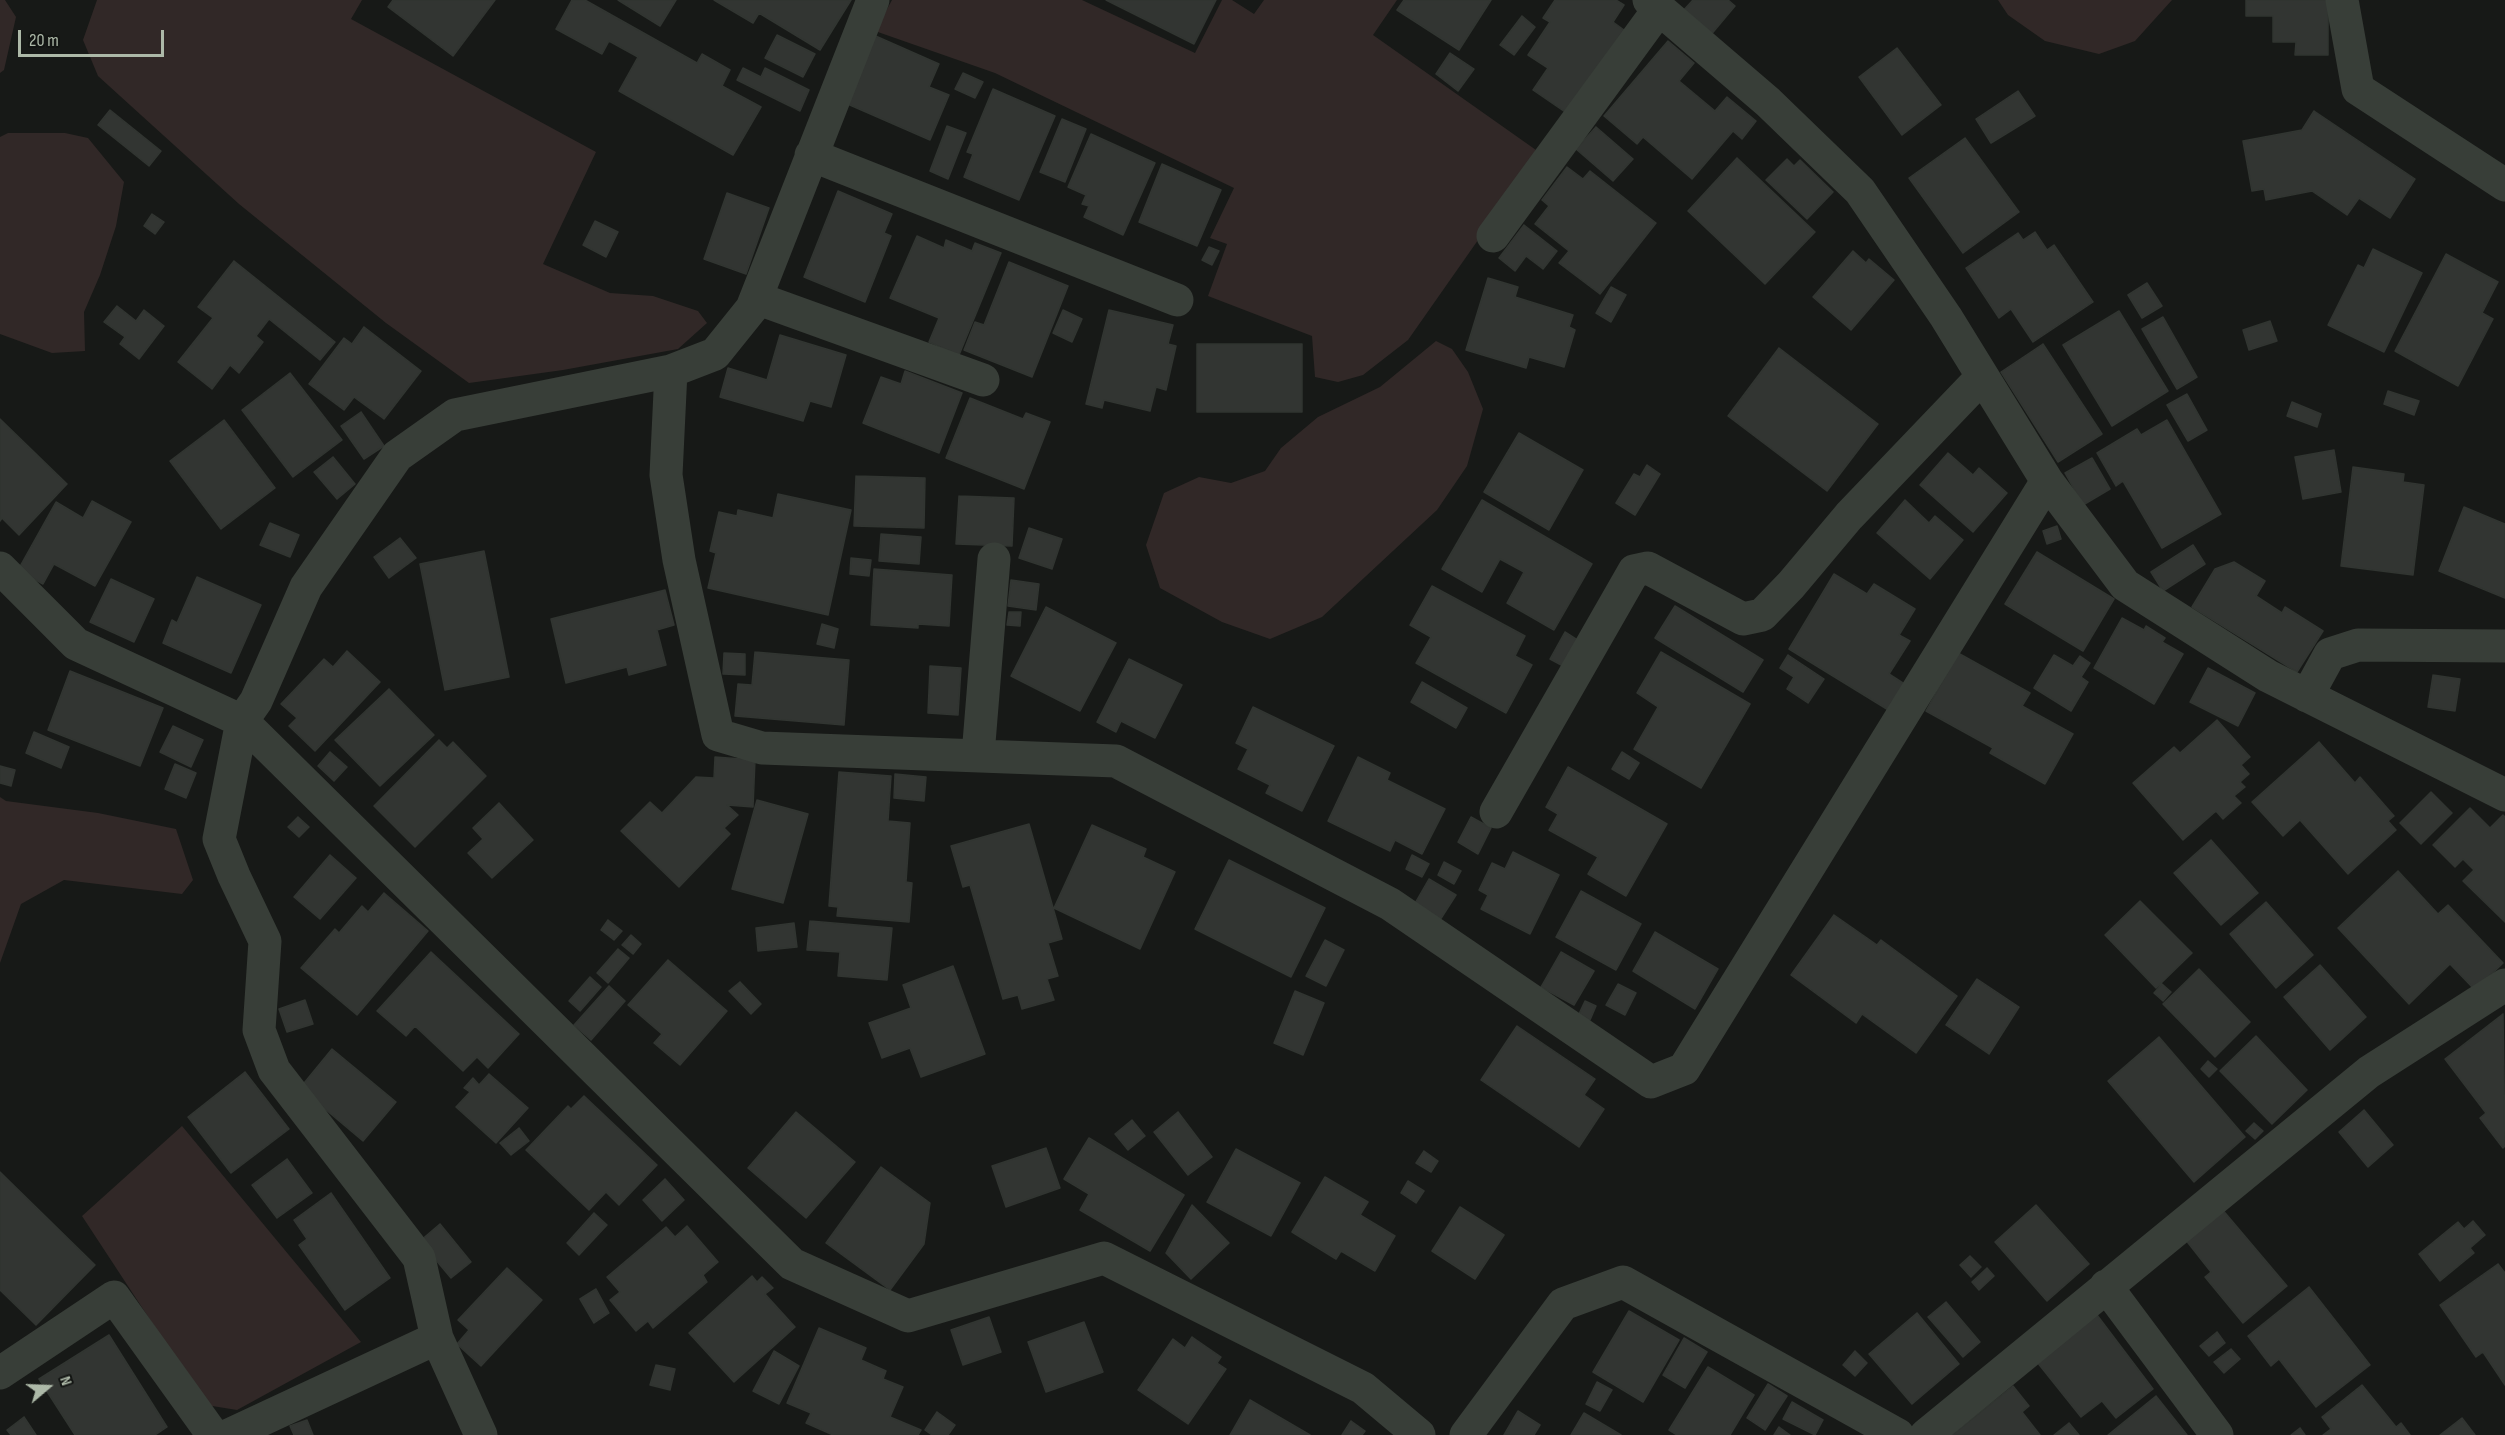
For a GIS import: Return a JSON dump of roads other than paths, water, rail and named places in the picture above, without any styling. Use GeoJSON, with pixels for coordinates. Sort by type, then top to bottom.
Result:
{"type":"FeatureCollection","features":[{"type":"Feature","properties":{"kind":"street"},"geometry":{"type":"LineString","coordinates":[[481,1435],[437,1338],[419,1258],[274,1070],[259,1030],[266,941],[234,876],[219,839],[242,721],[256,701],[306,587],[397,456],[455,415],[671,371],[715,354],[752,308],[873,0]]}},
{"type":"Feature","properties":{"kind":"street"},"geometry":{"type":"LineString","coordinates":[[2342,0],[2358,89],[2505,184]]}},
{"type":"Feature","properties":{"kind":"street"},"geometry":{"type":"LineString","coordinates":[[1493,236],[1654,4],[1768,102],[1860,190],[1946,317],[2047,481],[2125,585],[2268,676],[2505,795]]}},
{"type":"Feature","properties":{"kind":"street"},"geometry":{"type":"LineString","coordinates":[[811,155],[1177,300]]}},
{"type":"Feature","properties":{"kind":"street"},"geometry":{"type":"LineString","coordinates":[[756,298],[983,380]]}},
{"type":"Feature","properties":{"kind":"street"},"geometry":{"type":"LineString","coordinates":[[671,371],[666,475],[679,560],[718,735],[762,748],[1116,761],[1390,904],[1651,1082],[1684,1069],[2047,481]]}},
{"type":"Feature","properties":{"kind":"street"},"geometry":{"type":"LineString","coordinates":[[1496,812],[1634,571],[1648,568],[1743,619],[1762,615],[1791,585],[1848,516],[1982,377]]}},
{"type":"Feature","properties":{"kind":"street"},"geometry":{"type":"LineString","coordinates":[[978,756],[994,559]]}},
{"type":"Feature","properties":{"kind":"street"},"geometry":{"type":"LineString","coordinates":[[0,568],[76,644],[242,721],[792,1264],[908,1316],[1104,1258],[1363,1388],[1419,1435]]}},
{"type":"Feature","properties":{"kind":"street"},"geometry":{"type":"LineString","coordinates":[[2307,696],[2330,654],[2358,645],[2505,646]]}},
{"type":"Feature","properties":{"kind":"street"},"geometry":{"type":"LineString","coordinates":[[1926,1435],[2369,1072],[2505,985]]}},
{"type":"Feature","properties":{"kind":"street"},"geometry":{"type":"LineString","coordinates":[[1466,1435],[1563,1304],[1623,1282],[1898,1435]]}},
{"type":"Feature","properties":{"kind":"street"},"geometry":{"type":"LineString","coordinates":[[2106,1287],[2217,1435]]}},
{"type":"Feature","properties":{"kind":"street"},"geometry":{"type":"LineString","coordinates":[[0,1373],[114,1297],[213,1435]]}},
{"type":"Feature","properties":{"kind":"street"},"geometry":{"type":"LineString","coordinates":[[229,1435],[437,1338]]}}]}
